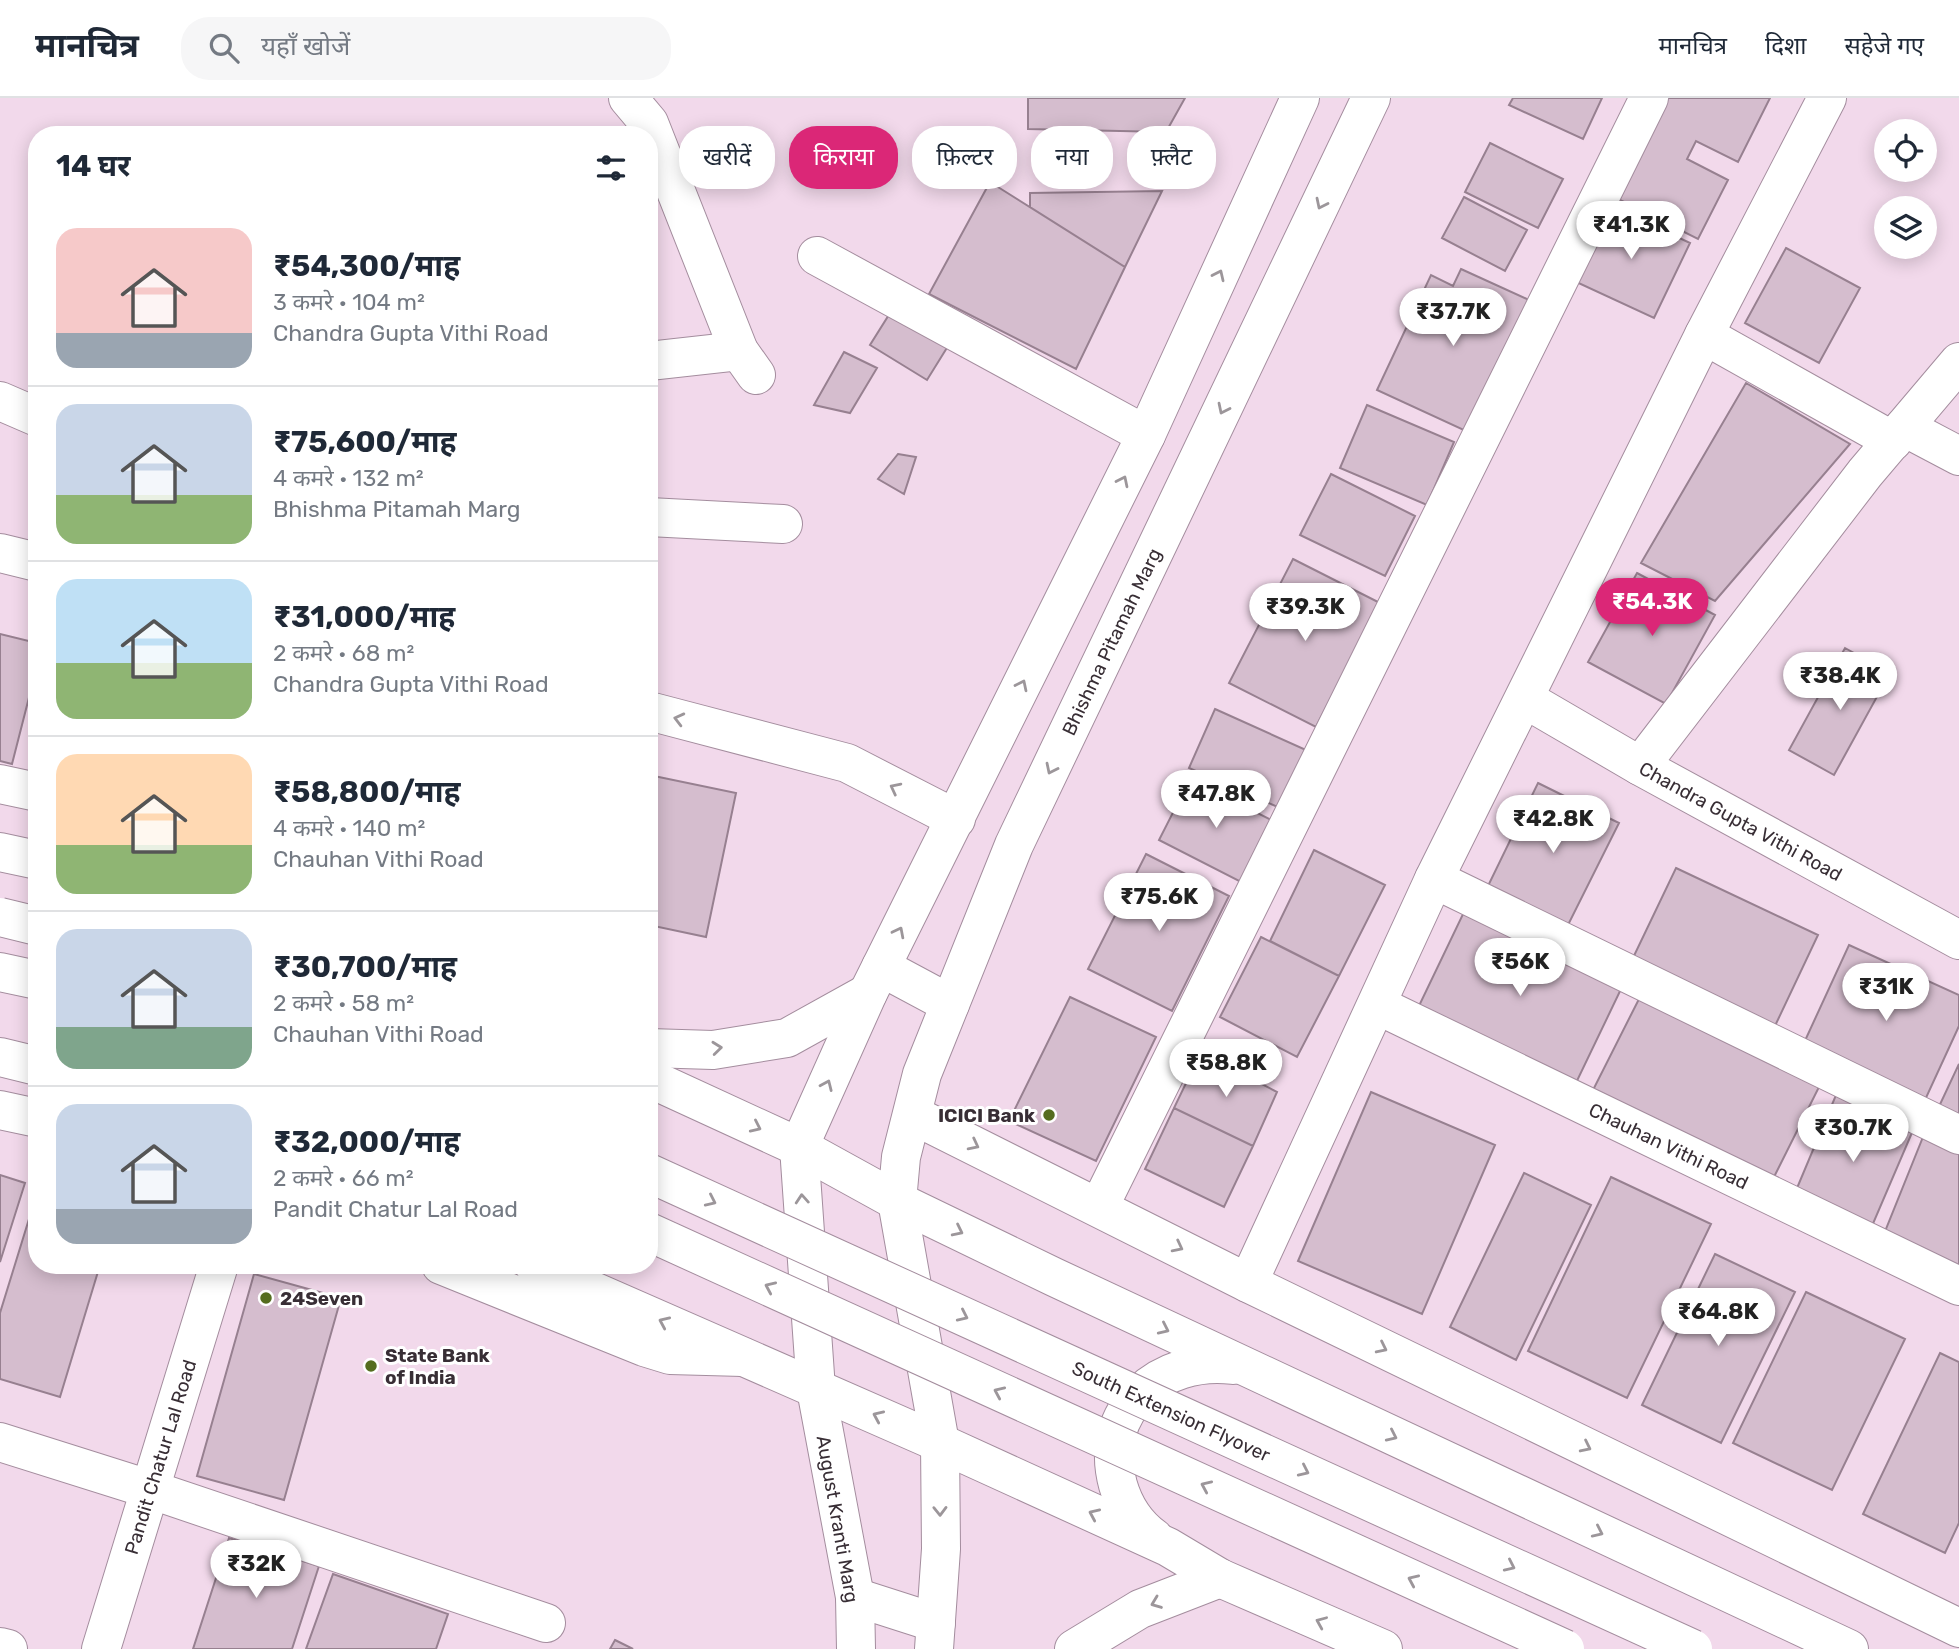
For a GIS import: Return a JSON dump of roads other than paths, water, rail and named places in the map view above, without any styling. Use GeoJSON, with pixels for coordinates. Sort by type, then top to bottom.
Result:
{"type":"FeatureCollection","features":[{"type":"Feature","properties":{"kind":"main road"},"geometry":{"type":"LineString","coordinates":[[799,1147],[875,980],[1146,435],[1300,98]]}},
{"type":"Feature","properties":{"kind":"main road","name":"Bhishma Pitamah Marg"},"geometry":{"type":"LineString","coordinates":[[940,1443],[897,1202],[901,1157],[922,1074],[1014,845],[1371,98]]}},
{"type":"Feature","properties":{"kind":"main road"},"geometry":{"type":"LineString","coordinates":[[1099,1207],[1649,98]]}},
{"type":"Feature","properties":{"kind":"main road"},"geometry":{"type":"LineString","coordinates":[[1248,1283],[1434,879],[1704,335],[1827,98]]}},
{"type":"Feature","properties":{"kind":"main road"},"geometry":{"type":"LineString","coordinates":[[642,106],[650,126]]}},
{"type":"Feature","properties":{"kind":"main road"},"geometry":{"type":"LineString","coordinates":[[658,145],[747,363],[658,360]]}},
{"type":"Feature","properties":{"kind":"main road"},"geometry":{"type":"LineString","coordinates":[[817,256],[1146,435]]}},
{"type":"Feature","properties":{"kind":"main road"},"geometry":{"type":"LineString","coordinates":[[1704,335],[1898,434],[1959,456]]}},
{"type":"Feature","properties":{"kind":"main road"},"geometry":{"type":"LineString","coordinates":[[1640,766],[1898,434],[1959,362]]}},
{"type":"Feature","properties":{"kind":"main road"},"geometry":{"type":"LineString","coordinates":[[0,401],[28,413]]}},
{"type":"Feature","properties":{"kind":"main road"},"geometry":{"type":"LineString","coordinates":[[658,517],[783,524]]}},
{"type":"Feature","properties":{"kind":"main road"},"geometry":{"type":"LineString","coordinates":[[0,553],[28,560]]}},
{"type":"Feature","properties":{"kind":"main road","name":"Chandra Gupta Vithi Road"},"geometry":{"type":"LineString","coordinates":[[1525,699],[1640,766],[1959,940]]}},
{"type":"Feature","properties":{"kind":"main road"},"geometry":{"type":"LineString","coordinates":[[658,713],[847,763],[956,819]]}},
{"type":"Feature","properties":{"kind":"main road"},"geometry":{"type":"LineString","coordinates":[[0,784],[28,790]]}},
{"type":"Feature","properties":{"kind":"main road"},"geometry":{"type":"LineString","coordinates":[[0,852],[28,858]]}},
{"type":"Feature","properties":{"kind":"main road"},"geometry":{"type":"LineString","coordinates":[[1434,879],[1959,1135]]}},
{"type":"Feature","properties":{"kind":"main road"},"geometry":{"type":"LineString","coordinates":[[0,917],[28,924]]}},
{"type":"Feature","properties":{"kind":"main road"},"geometry":{"type":"LineString","coordinates":[[0,972],[28,978]]}},
{"type":"Feature","properties":{"kind":"main road"},"geometry":{"type":"LineString","coordinates":[[875,980],[950,1004]]}},
{"type":"Feature","properties":{"kind":"main road"},"geometry":{"type":"LineString","coordinates":[[658,1048],[713,1050],[787,1038],[875,980]]}},
{"type":"Feature","properties":{"kind":"main road","name":"Chauhan Vithi Road"},"geometry":{"type":"LineString","coordinates":[[1377,1005],[1959,1286]]}},
{"type":"Feature","properties":{"kind":"main road"},"geometry":{"type":"LineString","coordinates":[[0,1057],[28,1064]]}},
{"type":"Feature","properties":{"kind":"main road"},"geometry":{"type":"LineString","coordinates":[[658,1082],[799,1147],[897,1202],[1849,1649]]}},
{"type":"Feature","properties":{"kind":"main road"},"geometry":{"type":"LineString","coordinates":[[0,1110],[28,1116]]}},
{"type":"Feature","properties":{"kind":"main road"},"geometry":{"type":"LineString","coordinates":[[913,1115],[1248,1283],[1959,1628]]}},
{"type":"Feature","properties":{"kind":"main road","name":"August Kranti Marg"},"geometry":{"type":"LineString","coordinates":[[799,1147],[816,1389],[855,1597],[856,1649]]}},
{"type":"Feature","properties":{"kind":"main road","name":"South Extension Flyover"},"geometry":{"type":"LineString","coordinates":[[658,1177],[1693,1649]]}},
{"type":"Feature","properties":{"kind":"main road"},"geometry":{"type":"LineString","coordinates":[[658,1236],[1565,1649]]}},
{"type":"Feature","properties":{"kind":"main road","name":"Pandit Chatur Lal Road"},"geometry":{"type":"LineString","coordinates":[[101,1649],[216,1274]]}},
{"type":"Feature","properties":{"kind":"main road"},"geometry":{"type":"LineString","coordinates":[[464,1274],[643,1348],[670,1355],[743,1357]]}},
{"type":"Feature","properties":{"kind":"main road"},"geometry":{"type":"LineString","coordinates":[[554,1274],[940,1443],[1168,1547]]}},
{"type":"Feature","properties":{"kind":"main road"},"geometry":{"type":"LineString","coordinates":[[1254,1371],[1232,1364],[1208,1362],[1185,1366],[1164,1375],[1129,1406],[1119,1428],[1114,1451],[1115,1474],[1132,1517],[1148,1534],[1220,1578],[1383,1649]]}},
{"type":"Feature","properties":{"kind":"main road"},"geometry":{"type":"LineString","coordinates":[[0,1442],[152,1490],[546,1623]]}},
{"type":"Feature","properties":{"kind":"main road"},"geometry":{"type":"LineString","coordinates":[[855,1597],[935,1636],[941,1549],[940,1443]]}},
{"type":"Feature","properties":{"kind":"main road"},"geometry":{"type":"LineString","coordinates":[[1074,1649],[1140,1609],[1220,1578]]}},
{"type":"Feature","properties":{"kind":"main road"},"geometry":{"type":"LineString","coordinates":[[0,1647],[8,1649]]}},
{"type":"Feature","properties":{"kind":"place","name":"ICICI Bank"},"geometry":{"type":"Point","coordinates":[1049,1115]}},
{"type":"Feature","properties":{"kind":"place","name":"24Seven"},"geometry":{"type":"Point","coordinates":[266,1298]}},
{"type":"Feature","properties":{"kind":"place","name":"State Bank of India"},"geometry":{"type":"Point","coordinates":[371,1366]}}]}
